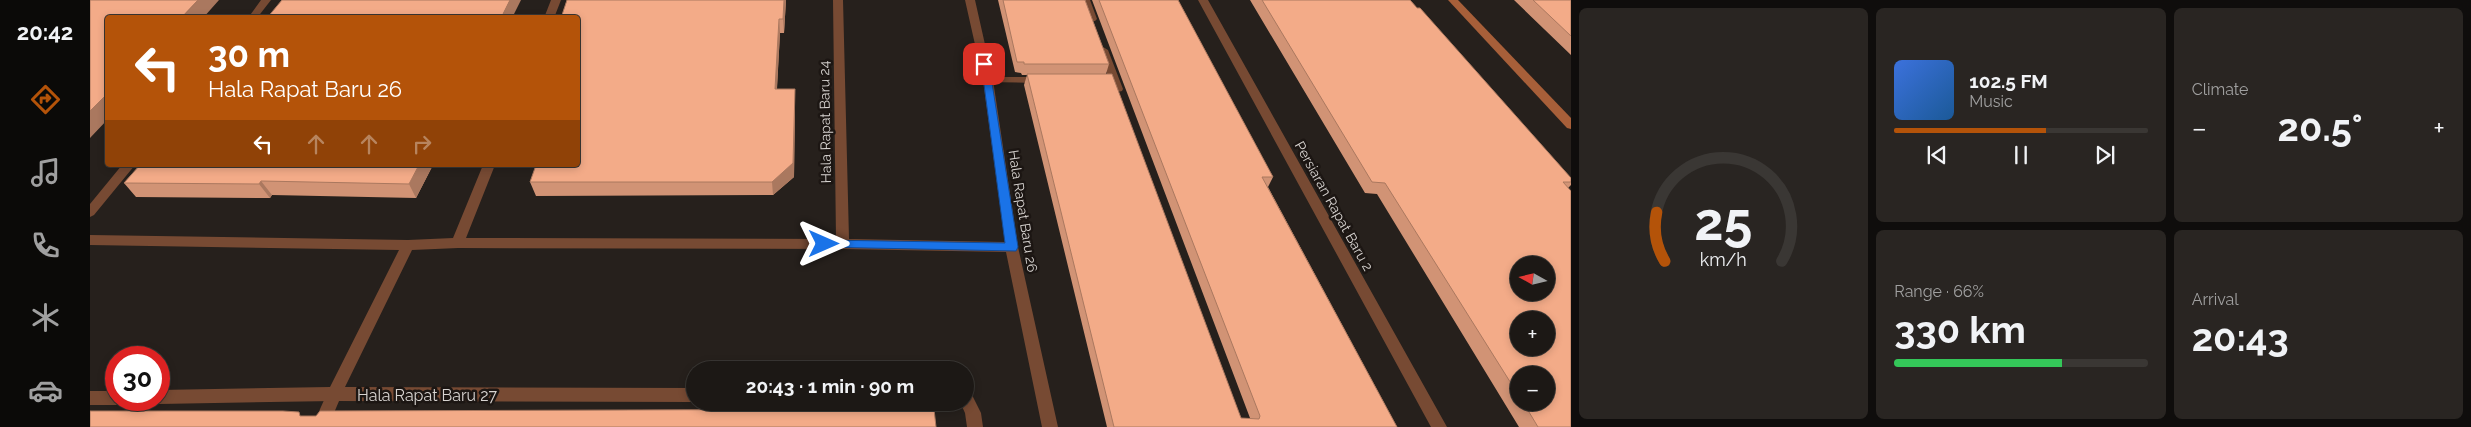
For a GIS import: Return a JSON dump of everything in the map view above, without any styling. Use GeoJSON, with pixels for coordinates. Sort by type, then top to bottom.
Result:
{"type":"FeatureCollection","features":[{"type":"Feature","properties":{"kind":"street"},"geometry":{"type":"LineString","coordinates":[[254,15],[266,0]]}},
{"type":"Feature","properties":{"kind":"street"},"geometry":{"type":"LineString","coordinates":[[550,15],[556,0]]}},
{"type":"Feature","properties":{"kind":"street","name":"Hala Rapat Baru 24"},"geometry":{"type":"LineString","coordinates":[[838,0],[843,244]]}},
{"type":"Feature","properties":{"kind":"street","name":"Hala Rapat Baru 26"},"geometry":{"type":"LineString","coordinates":[[970,0],[988,80],[1012,247],[1050,427]]}},
{"type":"Feature","properties":{"kind":"street"},"geometry":{"type":"LineString","coordinates":[[1085,0],[1110,80],[1121,99]]}},
{"type":"Feature","properties":{"kind":"street","name":"Persiaran Rapat Baru 2"},"geometry":{"type":"LineString","coordinates":[[1203,0],[1439,427]]}},
{"type":"Feature","properties":{"kind":"street"},"geometry":{"type":"LineString","coordinates":[[1453,0],[1571,125]]}},
{"type":"Feature","properties":{"kind":"street"},"geometry":{"type":"LineString","coordinates":[[988,80],[1056,80]]}},
{"type":"Feature","properties":{"kind":"street"},"geometry":{"type":"LineString","coordinates":[[90,212],[127,167]]}},
{"type":"Feature","properties":{"kind":"street"},"geometry":{"type":"LineString","coordinates":[[458,243],[488,167]]}},
{"type":"Feature","properties":{"kind":"street"},"geometry":{"type":"LineString","coordinates":[[90,240],[408,245],[458,243],[843,244],[1012,247]]}},
{"type":"Feature","properties":{"kind":"street"},"geometry":{"type":"LineString","coordinates":[[320,427],[334,394],[408,245]]}},
{"type":"Feature","properties":{"kind":"street","name":"Hala Rapat Baru 27"},"geometry":{"type":"LineString","coordinates":[[170,397],[334,394],[686,395]]}},
{"type":"Feature","properties":{"kind":"street"},"geometry":{"type":"LineString","coordinates":[[90,398],[105,398]]}},
{"type":"Feature","properties":{"kind":"street"},"geometry":{"type":"LineString","coordinates":[[973,411],[975,427]]}},
{"type":"Feature","properties":{"kind":"building"},"geometry":{"type":"Polygon","coordinates":[[[90,0],[198,0],[184,15],[105,15],[105,96],[90,111],[90,0]]]}},
{"type":"Feature","properties":{"kind":"building"},"geometry":{"type":"Polygon","coordinates":[[[282,0],[510,0],[502,15],[270,15],[282,0]]]}},
{"type":"Feature","properties":{"kind":"building"},"geometry":{"type":"Polygon","coordinates":[[[567,0],[784,0],[783,19],[779,19],[775,89],[795,89],[793,163],[772,182],[530,182],[535,167],[580,167],[580,15],[562,15],[567,0]]]}},
{"type":"Feature","properties":{"kind":"building"},"geometry":{"type":"Polygon","coordinates":[[[1003,0],[1085,0],[1109,64],[1024,64],[1024,62],[1017,62],[1003,0]]]}},
{"type":"Feature","properties":{"kind":"building"},"geometry":{"type":"Polygon","coordinates":[[[1099,0],[1178,0],[1273,177],[1262,177],[1397,427],[1114,427],[1027,74],[1112,74],[1241,418],[1259,419],[1260,416],[1099,0]]]}},
{"type":"Feature","properties":{"kind":"building"},"geometry":{"type":"Polygon","coordinates":[[[1262,0],[1410,0],[1417,8],[1420,8],[1571,178],[1571,182],[1563,182],[1571,191],[1571,427],[1538,427],[1528,411],[1555,411],[1555,366],[1510,366],[1510,382],[1385,183],[1372,182],[1262,0]]]}},
{"type":"Feature","properties":{"kind":"building"},"geometry":{"type":"Polygon","coordinates":[[[1533,0],[1571,0],[1571,36],[1533,0]]]}},
{"type":"Feature","properties":{"kind":"building"},"geometry":{"type":"Polygon","coordinates":[[[138,167],[418,167],[409,184],[261,181],[259,184],[124,183],[138,167]]]}},
{"type":"Feature","properties":{"kind":"building"},"geometry":{"type":"Polygon","coordinates":[[[90,411],[283,411],[299,412],[300,416],[316,416],[320,411],[934,411],[936,427],[90,427],[90,411]]]}},
{"type":"Feature","properties":{"kind":"route"},"geometry":{"type":"LineString","coordinates":[[824,244],[1012,247],[988,80],[984,64]]}}]}
